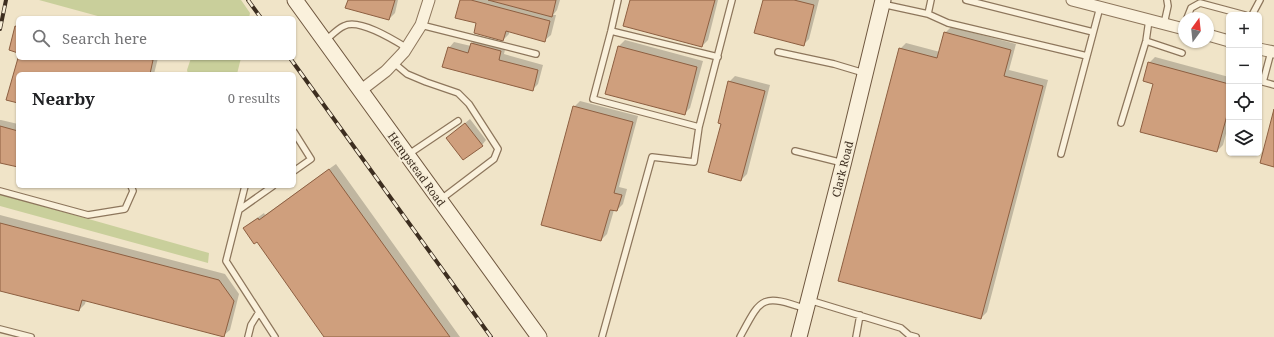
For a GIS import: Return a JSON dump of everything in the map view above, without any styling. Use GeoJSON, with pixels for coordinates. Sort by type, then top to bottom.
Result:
{"type":"FeatureCollection","features":[{"type":"Feature","properties":{"kind":"main road","name":"Hempstead Road"},"geometry":{"type":"LineString","coordinates":[[295,0],[539,337]]}},
{"type":"Feature","properties":{"kind":"main road","name":"Clark Road"},"geometry":{"type":"LineString","coordinates":[[799,337],[844,163],[883,2]]}},
{"type":"Feature","properties":{"kind":"street"},"geometry":{"type":"LineString","coordinates":[[360,90],[376,79],[394,63],[407,48],[421,25],[429,0]]}},
{"type":"Feature","properties":{"kind":"street"},"geometry":{"type":"LineString","coordinates":[[1072,0],[1178,27]]}},
{"type":"Feature","properties":{"kind":"street"},"geometry":{"type":"LineString","coordinates":[[1214,37],[1226,40]]}},
{"type":"Feature","properties":{"kind":"street"},"geometry":{"type":"LineString","coordinates":[[1262,49],[1273,52]]}},
{"type":"Feature","properties":{"kind":"lane"},"geometry":{"type":"LineString","coordinates":[[618,0],[593,99],[699,127]]}},
{"type":"Feature","properties":{"kind":"lane"},"geometry":{"type":"LineString","coordinates":[[602,337],[652,157],[694,162],[699,127],[732,0]]}},
{"type":"Feature","properties":{"kind":"lane"},"geometry":{"type":"LineString","coordinates":[[928,14],[931,0]]}},
{"type":"Feature","properties":{"kind":"lane"},"geometry":{"type":"LineString","coordinates":[[966,0],[1094,32]]}},
{"type":"Feature","properties":{"kind":"lane"},"geometry":{"type":"LineString","coordinates":[[1164,24],[1168,6],[1167,0]]}},
{"type":"Feature","properties":{"kind":"lane"},"geometry":{"type":"LineString","coordinates":[[1254,12],[1260,0]]}},
{"type":"Feature","properties":{"kind":"lane"},"geometry":{"type":"LineString","coordinates":[[883,2],[928,14],[948,23],[1087,56]]}},
{"type":"Feature","properties":{"kind":"lane"},"geometry":{"type":"LineString","coordinates":[[1189,12],[1191,8],[1200,3],[1234,12]]}},
{"type":"Feature","properties":{"kind":"lane"},"geometry":{"type":"LineString","coordinates":[[1061,154],[1100,7]]}},
{"type":"Feature","properties":{"kind":"lane"},"geometry":{"type":"LineString","coordinates":[[1120,123],[1146,41],[1149,20]]}},
{"type":"Feature","properties":{"kind":"lane"},"geometry":{"type":"LineString","coordinates":[[325,42],[344,26],[358,24],[386,35],[407,48]]}},
{"type":"Feature","properties":{"kind":"lane"},"geometry":{"type":"LineString","coordinates":[[421,25],[536,54]]}},
{"type":"Feature","properties":{"kind":"lane"},"geometry":{"type":"LineString","coordinates":[[611,31],[718,57]]}},
{"type":"Feature","properties":{"kind":"lane"},"geometry":{"type":"LineString","coordinates":[[1146,41],[1182,53]]}},
{"type":"Feature","properties":{"kind":"lane"},"geometry":{"type":"LineString","coordinates":[[778,52],[834,64],[865,73]]}},
{"type":"Feature","properties":{"kind":"lane"},"geometry":{"type":"LineString","coordinates":[[1273,52],[1263,82],[1274,85]]}},
{"type":"Feature","properties":{"kind":"lane"},"geometry":{"type":"LineString","coordinates":[[394,63],[407,74],[458,93],[470,104],[498,149],[494,160],[440,201]]}},
{"type":"Feature","properties":{"kind":"lane"},"geometry":{"type":"LineString","coordinates":[[407,156],[458,121]]}},
{"type":"Feature","properties":{"kind":"lane"},"geometry":{"type":"LineString","coordinates":[[296,135],[311,159],[296,170]]}},
{"type":"Feature","properties":{"kind":"lane"},"geometry":{"type":"LineString","coordinates":[[795,151],[844,163]]}},
{"type":"Feature","properties":{"kind":"lane"},"geometry":{"type":"LineString","coordinates":[[0,191],[88,215],[125,209],[133,192],[132,188]]}},
{"type":"Feature","properties":{"kind":"lane"},"geometry":{"type":"LineString","coordinates":[[244,188],[226,261],[275,337]]}},
{"type":"Feature","properties":{"kind":"lane"},"geometry":{"type":"LineString","coordinates":[[239,210],[270,188]]}},
{"type":"Feature","properties":{"kind":"lane"},"geometry":{"type":"LineString","coordinates":[[740,337],[756,309],[760,304],[769,300],[807,305],[860,315],[901,328],[909,336],[916,337]]}},
{"type":"Feature","properties":{"kind":"lane"},"geometry":{"type":"LineString","coordinates":[[248,337],[251,325],[259,312]]}},
{"type":"Feature","properties":{"kind":"lane"},"geometry":{"type":"LineString","coordinates":[[856,337],[860,315]]}},
{"type":"Feature","properties":{"kind":"lane"},"geometry":{"type":"LineString","coordinates":[[0,329],[31,337]]}},
{"type":"Feature","properties":{"kind":"green space"},"geometry":{"type":"Polygon","coordinates":[[[39,0],[241,0],[250,13],[249,16],[98,16],[39,0]]]}},
{"type":"Feature","properties":{"kind":"green space"},"geometry":{"type":"Polygon","coordinates":[[[190,60],[240,60],[238,72],[188,72],[190,60]]]}},
{"type":"Feature","properties":{"kind":"green space"},"geometry":{"type":"Polygon","coordinates":[[[0,194],[209,253],[208,263],[0,206],[0,194]]]}},
{"type":"Feature","properties":{"kind":"building"},"geometry":{"type":"Polygon","coordinates":[[[348,0],[395,0],[389,20],[345,8],[348,0]]]}},
{"type":"Feature","properties":{"kind":"building"},"geometry":{"type":"Polygon","coordinates":[[[460,0],[471,0],[550,21],[545,42],[506,31],[503,41],[474,33],[476,23],[455,18],[460,0]]]}},
{"type":"Feature","properties":{"kind":"building"},"geometry":{"type":"Polygon","coordinates":[[[488,0],[556,0],[552,17],[488,0]]]}},
{"type":"Feature","properties":{"kind":"building"},"geometry":{"type":"Polygon","coordinates":[[[630,0],[715,0],[702,47],[623,26],[630,0]]]}},
{"type":"Feature","properties":{"kind":"building"},"geometry":{"type":"Polygon","coordinates":[[[763,0],[794,0],[814,5],[804,46],[754,33],[763,0]]]}},
{"type":"Feature","properties":{"kind":"building"},"geometry":{"type":"Polygon","coordinates":[[[15,26],[16,52],[9,50],[15,26]]]}},
{"type":"Feature","properties":{"kind":"building"},"geometry":{"type":"Polygon","coordinates":[[[944,32],[1011,50],[1004,76],[1043,86],[981,319],[838,281],[899,48],[937,58],[944,32]]]}},
{"type":"Feature","properties":{"kind":"building"},"geometry":{"type":"Polygon","coordinates":[[[471,43],[501,51],[499,60],[538,70],[533,91],[442,67],[448,47],[468,53],[471,43]]]}},
{"type":"Feature","properties":{"kind":"building"},"geometry":{"type":"Polygon","coordinates":[[[618,46],[697,67],[685,115],[605,94],[618,46]]]}},
{"type":"Feature","properties":{"kind":"building"},"geometry":{"type":"Polygon","coordinates":[[[17,60],[153,60],[150,72],[16,72],[16,102],[6,100],[17,60]]]}},
{"type":"Feature","properties":{"kind":"building"},"geometry":{"type":"Polygon","coordinates":[[[1148,62],[1226,83],[1226,119],[1217,152],[1140,132],[1153,84],[1143,81],[1148,62]]]}},
{"type":"Feature","properties":{"kind":"building"},"geometry":{"type":"Polygon","coordinates":[[[728,81],[765,91],[741,181],[708,172],[721,124],[718,123],[728,81]]]}},
{"type":"Feature","properties":{"kind":"building"},"geometry":{"type":"Polygon","coordinates":[[[573,106],[633,122],[614,193],[622,195],[617,211],[610,210],[601,241],[541,225],[573,106]]]}},
{"type":"Feature","properties":{"kind":"building"},"geometry":{"type":"Polygon","coordinates":[[[1274,109],[1274,167],[1260,163],[1274,109]]]}},
{"type":"Feature","properties":{"kind":"building"},"geometry":{"type":"Polygon","coordinates":[[[465,123],[483,146],[463,160],[446,138],[465,123]]]}},
{"type":"Feature","properties":{"kind":"building"},"geometry":{"type":"Polygon","coordinates":[[[0,126],[16,130],[16,167],[0,163],[0,126]]]}},
{"type":"Feature","properties":{"kind":"building"},"geometry":{"type":"Polygon","coordinates":[[[329,169],[450,337],[324,337],[257,242],[254,244],[243,228],[258,218],[259,220],[329,169]]]}},
{"type":"Feature","properties":{"kind":"building"},"geometry":{"type":"Polygon","coordinates":[[[0,223],[219,280],[234,301],[224,337],[82,300],[79,311],[0,291],[0,223]]]}},
{"type":"Feature","properties":{"kind":"railway"},"geometry":{"type":"LineString","coordinates":[[0,29],[6,0]]}},
{"type":"Feature","properties":{"kind":"railway"},"geometry":{"type":"LineString","coordinates":[[248,0],[260,16]]}},
{"type":"Feature","properties":{"kind":"railway"},"geometry":{"type":"LineString","coordinates":[[291,60],[491,337]]}}]}
